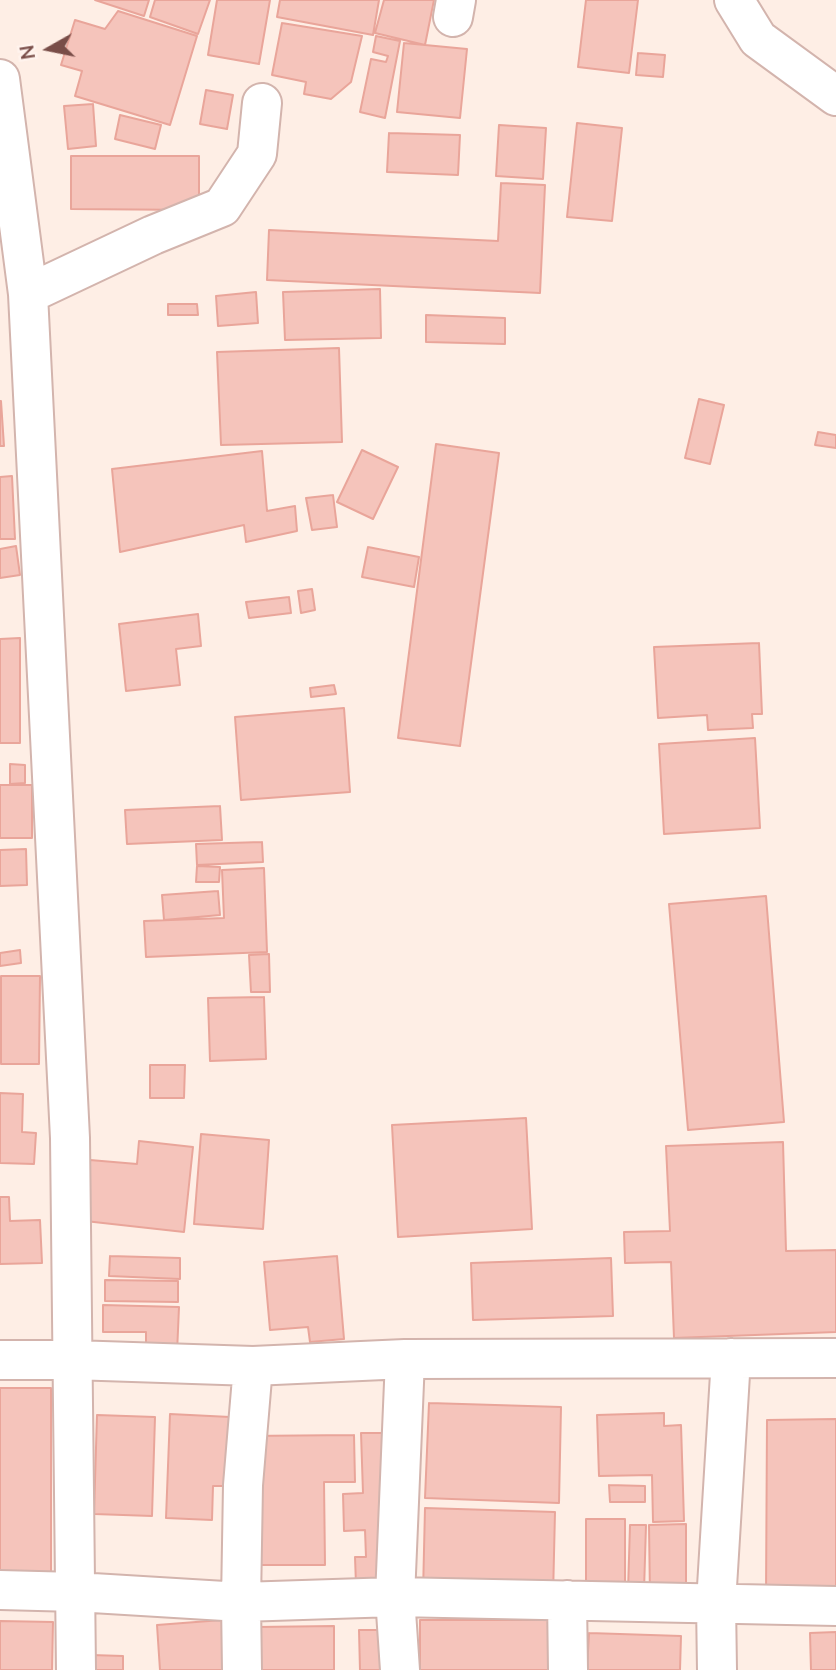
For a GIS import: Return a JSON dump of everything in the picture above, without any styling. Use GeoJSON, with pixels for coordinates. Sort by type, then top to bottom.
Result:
{"type":"FeatureCollection","features":[{"type":"Feature","properties":{"kind":"street"},"geometry":{"type":"LineString","coordinates":[[734,0],[758,39],[836,96]]}},
{"type":"Feature","properties":{"kind":"street"},"geometry":{"type":"LineString","coordinates":[[0,79],[29,294],[70,1138],[76,1670]]}},
{"type":"Feature","properties":{"kind":"street"},"geometry":{"type":"LineString","coordinates":[[29,294],[153,235],[222,207],[257,154],[262,103]]}},
{"type":"Feature","properties":{"kind":"street"},"geometry":{"type":"LineString","coordinates":[[717,1670],[716,1603],[731,1358]]}},
{"type":"Feature","properties":{"kind":"street"},"geometry":{"type":"LineString","coordinates":[[0,1360],[253,1366],[405,1359],[836,1358]]}},
{"type":"Feature","properties":{"kind":"street"},"geometry":{"type":"LineString","coordinates":[[400,1670],[394,1597],[405,1359]]}},
{"type":"Feature","properties":{"kind":"street"},"geometry":{"type":"LineString","coordinates":[[242,1670],[243,1485],[253,1366]]}},
{"type":"Feature","properties":{"kind":"street"},"geometry":{"type":"LineString","coordinates":[[0,1590],[241,1602],[394,1597],[836,1606]]}},
{"type":"Feature","properties":{"kind":"street"},"geometry":{"type":"LineString","coordinates":[[567,1600],[568,1670]]}},
{"type":"Feature","properties":{"kind":"building"},"geometry":{"type":"Polygon","coordinates":[[[95,0],[149,0],[144,16],[95,0]]]}},
{"type":"Feature","properties":{"kind":"building"},"geometry":{"type":"Polygon","coordinates":[[[155,0],[210,0],[198,34],[150,17],[155,0]]]}},
{"type":"Feature","properties":{"kind":"building"},"geometry":{"type":"Polygon","coordinates":[[[217,0],[270,0],[259,64],[208,55],[217,0]]]}},
{"type":"Feature","properties":{"kind":"building"},"geometry":{"type":"Polygon","coordinates":[[[280,0],[379,0],[373,35],[277,17],[280,0]]]}},
{"type":"Feature","properties":{"kind":"building"},"geometry":{"type":"Polygon","coordinates":[[[384,0],[434,0],[425,45],[375,33],[384,0]]]}},
{"type":"Feature","properties":{"kind":"building"},"geometry":{"type":"Polygon","coordinates":[[[586,0],[638,0],[629,73],[578,67],[586,0]]]}},
{"type":"Feature","properties":{"kind":"building"},"geometry":{"type":"Polygon","coordinates":[[[118,11],[197,36],[170,125],[75,96],[82,71],[61,65],[75,20],[105,29],[118,11]]]}},
{"type":"Feature","properties":{"kind":"building"},"geometry":{"type":"Polygon","coordinates":[[[282,23],[362,36],[351,82],[331,99],[304,94],[306,82],[272,75],[282,23]]]}},
{"type":"Feature","properties":{"kind":"building"},"geometry":{"type":"Polygon","coordinates":[[[376,36],[400,41],[385,118],[360,112],[371,59],[386,62],[388,56],[373,52],[376,36]]]}},
{"type":"Feature","properties":{"kind":"building"},"geometry":{"type":"Polygon","coordinates":[[[404,43],[467,49],[460,118],[397,112],[404,43]]]}},
{"type":"Feature","properties":{"kind":"building"},"geometry":{"type":"Polygon","coordinates":[[[638,53],[665,55],[663,77],[636,75],[638,53]]]}},
{"type":"Feature","properties":{"kind":"building"},"geometry":{"type":"Polygon","coordinates":[[[206,90],[233,95],[227,129],[200,124],[206,90]]]}},
{"type":"Feature","properties":{"kind":"building"},"geometry":{"type":"Polygon","coordinates":[[[93,104],[96,146],[68,149],[64,106],[93,104]]]}},
{"type":"Feature","properties":{"kind":"building"},"geometry":{"type":"Polygon","coordinates":[[[120,115],[161,125],[155,149],[115,139],[120,115]]]}},
{"type":"Feature","properties":{"kind":"building"},"geometry":{"type":"Polygon","coordinates":[[[577,123],[622,128],[612,221],[567,217],[577,123]]]}},
{"type":"Feature","properties":{"kind":"building"},"geometry":{"type":"Polygon","coordinates":[[[499,125],[546,128],[543,179],[496,176],[499,125]]]}},
{"type":"Feature","properties":{"kind":"building"},"geometry":{"type":"Polygon","coordinates":[[[389,133],[460,135],[458,175],[387,172],[389,133]]]}},
{"type":"Feature","properties":{"kind":"building"},"geometry":{"type":"Polygon","coordinates":[[[71,156],[199,156],[199,210],[71,209],[71,156]]]}},
{"type":"Feature","properties":{"kind":"building"},"geometry":{"type":"Polygon","coordinates":[[[501,183],[545,185],[540,293],[267,280],[269,230],[498,241],[501,183]]]}},
{"type":"Feature","properties":{"kind":"building"},"geometry":{"type":"Polygon","coordinates":[[[380,289],[381,338],[285,340],[283,292],[380,289]]]}},
{"type":"Feature","properties":{"kind":"building"},"geometry":{"type":"Polygon","coordinates":[[[256,292],[258,323],[218,326],[216,296],[256,292]]]}},
{"type":"Feature","properties":{"kind":"building"},"geometry":{"type":"Polygon","coordinates":[[[168,304],[197,304],[198,315],[168,315],[168,304]]]}},
{"type":"Feature","properties":{"kind":"building"},"geometry":{"type":"Polygon","coordinates":[[[426,315],[505,318],[505,344],[426,342],[426,315]]]}},
{"type":"Feature","properties":{"kind":"building"},"geometry":{"type":"Polygon","coordinates":[[[339,348],[342,442],[221,445],[217,352],[339,348]]]}},
{"type":"Feature","properties":{"kind":"building"},"geometry":{"type":"Polygon","coordinates":[[[699,399],[724,405],[710,464],[685,458],[699,399]]]}},
{"type":"Feature","properties":{"kind":"building"},"geometry":{"type":"Polygon","coordinates":[[[1,401],[4,446],[0,446],[1,401]]]}},
{"type":"Feature","properties":{"kind":"building"},"geometry":{"type":"Polygon","coordinates":[[[818,432],[836,435],[836,448],[815,445],[818,432]]]}},
{"type":"Feature","properties":{"kind":"building"},"geometry":{"type":"Polygon","coordinates":[[[436,444],[499,453],[460,746],[398,738],[436,444]]]}},
{"type":"Feature","properties":{"kind":"building"},"geometry":{"type":"Polygon","coordinates":[[[362,450],[398,467],[373,519],[337,502],[362,450]]]}},
{"type":"Feature","properties":{"kind":"building"},"geometry":{"type":"Polygon","coordinates":[[[262,451],[267,511],[295,506],[297,531],[246,542],[244,525],[120,552],[112,469],[262,451]]]}},
{"type":"Feature","properties":{"kind":"building"},"geometry":{"type":"Polygon","coordinates":[[[12,476],[15,539],[0,539],[0,477],[12,476]]]}},
{"type":"Feature","properties":{"kind":"building"},"geometry":{"type":"Polygon","coordinates":[[[333,495],[337,527],[312,530],[306,498],[333,495]]]}},
{"type":"Feature","properties":{"kind":"building"},"geometry":{"type":"Polygon","coordinates":[[[16,546],[20,575],[0,578],[0,549],[16,546]]]}},
{"type":"Feature","properties":{"kind":"building"},"geometry":{"type":"Polygon","coordinates":[[[368,547],[419,557],[414,587],[362,577],[368,547]]]}},
{"type":"Feature","properties":{"kind":"building"},"geometry":{"type":"Polygon","coordinates":[[[312,589],[315,610],[301,613],[298,591],[312,589]]]}},
{"type":"Feature","properties":{"kind":"building"},"geometry":{"type":"Polygon","coordinates":[[[289,597],[291,613],[249,618],[246,602],[289,597]]]}},
{"type":"Feature","properties":{"kind":"building"},"geometry":{"type":"Polygon","coordinates":[[[198,614],[201,646],[176,649],[180,685],[126,691],[119,624],[198,614]]]}},
{"type":"Feature","properties":{"kind":"building"},"geometry":{"type":"Polygon","coordinates":[[[20,638],[20,743],[0,743],[0,639],[20,638]]]}},
{"type":"Feature","properties":{"kind":"building"},"geometry":{"type":"Polygon","coordinates":[[[759,643],[762,714],[752,714],[753,728],[708,730],[707,715],[658,718],[654,647],[759,643]]]}},
{"type":"Feature","properties":{"kind":"building"},"geometry":{"type":"Polygon","coordinates":[[[334,685],[336,694],[311,697],[310,688],[334,685]]]}},
{"type":"Feature","properties":{"kind":"building"},"geometry":{"type":"Polygon","coordinates":[[[344,708],[350,792],[241,800],[235,717],[344,708]]]}},
{"type":"Feature","properties":{"kind":"building"},"geometry":{"type":"Polygon","coordinates":[[[755,738],[760,828],[664,834],[659,744],[755,738]]]}},
{"type":"Feature","properties":{"kind":"building"},"geometry":{"type":"Polygon","coordinates":[[[10,764],[25,765],[25,783],[10,784],[10,764]]]}},
{"type":"Feature","properties":{"kind":"building"},"geometry":{"type":"Polygon","coordinates":[[[0,785],[32,785],[32,838],[0,838],[0,785]]]}},
{"type":"Feature","properties":{"kind":"building"},"geometry":{"type":"Polygon","coordinates":[[[220,806],[222,840],[127,844],[125,810],[220,806]]]}},
{"type":"Feature","properties":{"kind":"building"},"geometry":{"type":"Polygon","coordinates":[[[262,842],[263,862],[197,865],[196,844],[262,842]]]}},
{"type":"Feature","properties":{"kind":"building"},"geometry":{"type":"Polygon","coordinates":[[[26,849],[27,885],[0,886],[0,850],[26,849]]]}},
{"type":"Feature","properties":{"kind":"building"},"geometry":{"type":"Polygon","coordinates":[[[197,866],[220,867],[219,882],[196,882],[197,866]]]}},
{"type":"Feature","properties":{"kind":"building"},"geometry":{"type":"Polygon","coordinates":[[[264,868],[267,952],[146,957],[144,921],[224,918],[222,870],[264,868]]]}},
{"type":"Feature","properties":{"kind":"building"},"geometry":{"type":"Polygon","coordinates":[[[218,891],[220,915],[164,920],[162,895],[218,891]]]}},
{"type":"Feature","properties":{"kind":"building"},"geometry":{"type":"Polygon","coordinates":[[[766,896],[784,1122],[688,1130],[669,904],[766,896]]]}},
{"type":"Feature","properties":{"kind":"building"},"geometry":{"type":"Polygon","coordinates":[[[20,950],[21,963],[0,966],[0,953],[20,950]]]}},
{"type":"Feature","properties":{"kind":"building"},"geometry":{"type":"Polygon","coordinates":[[[269,954],[270,992],[251,992],[249,955],[269,954]]]}},
{"type":"Feature","properties":{"kind":"building"},"geometry":{"type":"Polygon","coordinates":[[[1,976],[40,976],[39,1064],[1,1064],[1,976]]]}},
{"type":"Feature","properties":{"kind":"building"},"geometry":{"type":"Polygon","coordinates":[[[264,997],[266,1059],[210,1061],[208,998],[264,997]]]}},
{"type":"Feature","properties":{"kind":"building"},"geometry":{"type":"Polygon","coordinates":[[[150,1065],[185,1065],[184,1098],[150,1098],[150,1065]]]}},
{"type":"Feature","properties":{"kind":"building"},"geometry":{"type":"Polygon","coordinates":[[[0,1093],[23,1094],[22,1132],[36,1133],[34,1164],[0,1163],[0,1093]]]}},
{"type":"Feature","properties":{"kind":"building"},"geometry":{"type":"Polygon","coordinates":[[[526,1118],[532,1229],[398,1237],[392,1125],[526,1118]]]}},
{"type":"Feature","properties":{"kind":"building"},"geometry":{"type":"Polygon","coordinates":[[[201,1134],[269,1140],[263,1229],[194,1224],[201,1134]]]}},
{"type":"Feature","properties":{"kind":"building"},"geometry":{"type":"Polygon","coordinates":[[[139,1141],[193,1147],[184,1232],[85,1221],[90,1160],[137,1164],[139,1141]]]}},
{"type":"Feature","properties":{"kind":"building"},"geometry":{"type":"Polygon","coordinates":[[[783,1142],[786,1251],[836,1250],[836,1332],[674,1338],[671,1262],[625,1263],[624,1232],[670,1231],[666,1146],[783,1142]]]}},
{"type":"Feature","properties":{"kind":"building"},"geometry":{"type":"Polygon","coordinates":[[[0,1197],[9,1197],[10,1221],[40,1220],[42,1263],[0,1264],[0,1197]]]}},
{"type":"Feature","properties":{"kind":"building"},"geometry":{"type":"Polygon","coordinates":[[[110,1256],[180,1258],[180,1279],[109,1276],[110,1256]]]}},
{"type":"Feature","properties":{"kind":"building"},"geometry":{"type":"Polygon","coordinates":[[[337,1256],[344,1339],[310,1342],[308,1327],[270,1330],[264,1262],[337,1256]]]}},
{"type":"Feature","properties":{"kind":"building"},"geometry":{"type":"Polygon","coordinates":[[[611,1258],[613,1316],[473,1320],[471,1263],[611,1258]]]}},
{"type":"Feature","properties":{"kind":"building"},"geometry":{"type":"Polygon","coordinates":[[[105,1280],[178,1281],[178,1302],[105,1301],[105,1280]]]}},
{"type":"Feature","properties":{"kind":"building"},"geometry":{"type":"Polygon","coordinates":[[[103,1305],[179,1307],[177,1353],[146,1351],[146,1332],[103,1332],[103,1305]]]}},
{"type":"Feature","properties":{"kind":"building"},"geometry":{"type":"Polygon","coordinates":[[[0,1388],[51,1388],[51,1576],[0,1576],[0,1388]]]}},
{"type":"Feature","properties":{"kind":"building"},"geometry":{"type":"Polygon","coordinates":[[[429,1403],[561,1407],[559,1503],[425,1498],[429,1403]]]}},
{"type":"Feature","properties":{"kind":"building"},"geometry":{"type":"Polygon","coordinates":[[[664,1413],[664,1426],[681,1425],[684,1521],[653,1522],[652,1475],[599,1476],[597,1415],[664,1413]]]}},
{"type":"Feature","properties":{"kind":"building"},"geometry":{"type":"Polygon","coordinates":[[[170,1414],[230,1417],[228,1486],[213,1486],[212,1520],[166,1518],[170,1414]]]}},
{"type":"Feature","properties":{"kind":"building"},"geometry":{"type":"Polygon","coordinates":[[[97,1415],[155,1417],[152,1516],[94,1514],[97,1415]]]}},
{"type":"Feature","properties":{"kind":"building"},"geometry":{"type":"Polygon","coordinates":[[[836,1419],[836,1596],[766,1596],[767,1420],[836,1419]]]}},
{"type":"Feature","properties":{"kind":"building"},"geometry":{"type":"Polygon","coordinates":[[[361,1433],[382,1433],[388,1583],[356,1585],[355,1557],[366,1557],[365,1530],[344,1531],[343,1494],[363,1493],[361,1433]]]}},
{"type":"Feature","properties":{"kind":"building"},"geometry":{"type":"Polygon","coordinates":[[[354,1435],[355,1482],[324,1482],[325,1565],[246,1565],[245,1436],[354,1435]]]}},
{"type":"Feature","properties":{"kind":"building"},"geometry":{"type":"Polygon","coordinates":[[[609,1485],[645,1486],[645,1502],[610,1502],[609,1485]]]}},
{"type":"Feature","properties":{"kind":"building"},"geometry":{"type":"Polygon","coordinates":[[[425,1508],[555,1512],[553,1597],[423,1593],[425,1508]]]}},
{"type":"Feature","properties":{"kind":"building"},"geometry":{"type":"Polygon","coordinates":[[[586,1519],[625,1519],[625,1588],[586,1588],[586,1519]]]}},
{"type":"Feature","properties":{"kind":"building"},"geometry":{"type":"Polygon","coordinates":[[[686,1524],[686,1598],[650,1597],[649,1525],[686,1524]]]}},
{"type":"Feature","properties":{"kind":"building"},"geometry":{"type":"Polygon","coordinates":[[[630,1525],[646,1525],[644,1591],[628,1591],[630,1525]]]}},
{"type":"Feature","properties":{"kind":"building"},"geometry":{"type":"Polygon","coordinates":[[[222,1620],[225,1670],[160,1670],[157,1625],[222,1620]]]}},
{"type":"Feature","properties":{"kind":"building"},"geometry":{"type":"Polygon","coordinates":[[[420,1620],[549,1620],[549,1670],[420,1670],[420,1620]]]}},
{"type":"Feature","properties":{"kind":"building"},"geometry":{"type":"Polygon","coordinates":[[[0,1621],[53,1622],[52,1670],[0,1670],[0,1621]]]}},
{"type":"Feature","properties":{"kind":"building"},"geometry":{"type":"Polygon","coordinates":[[[334,1626],[334,1670],[257,1670],[257,1627],[334,1626]]]}},
{"type":"Feature","properties":{"kind":"building"},"geometry":{"type":"Polygon","coordinates":[[[359,1630],[389,1630],[389,1670],[360,1670],[359,1630]]]}},
{"type":"Feature","properties":{"kind":"building"},"geometry":{"type":"Polygon","coordinates":[[[836,1632],[836,1670],[811,1670],[810,1633],[836,1632]]]}},
{"type":"Feature","properties":{"kind":"building"},"geometry":{"type":"Polygon","coordinates":[[[589,1633],[681,1636],[680,1670],[587,1670],[589,1633]]]}},
{"type":"Feature","properties":{"kind":"building"},"geometry":{"type":"Polygon","coordinates":[[[91,1655],[123,1656],[123,1670],[91,1670],[91,1655]]]}}]}
